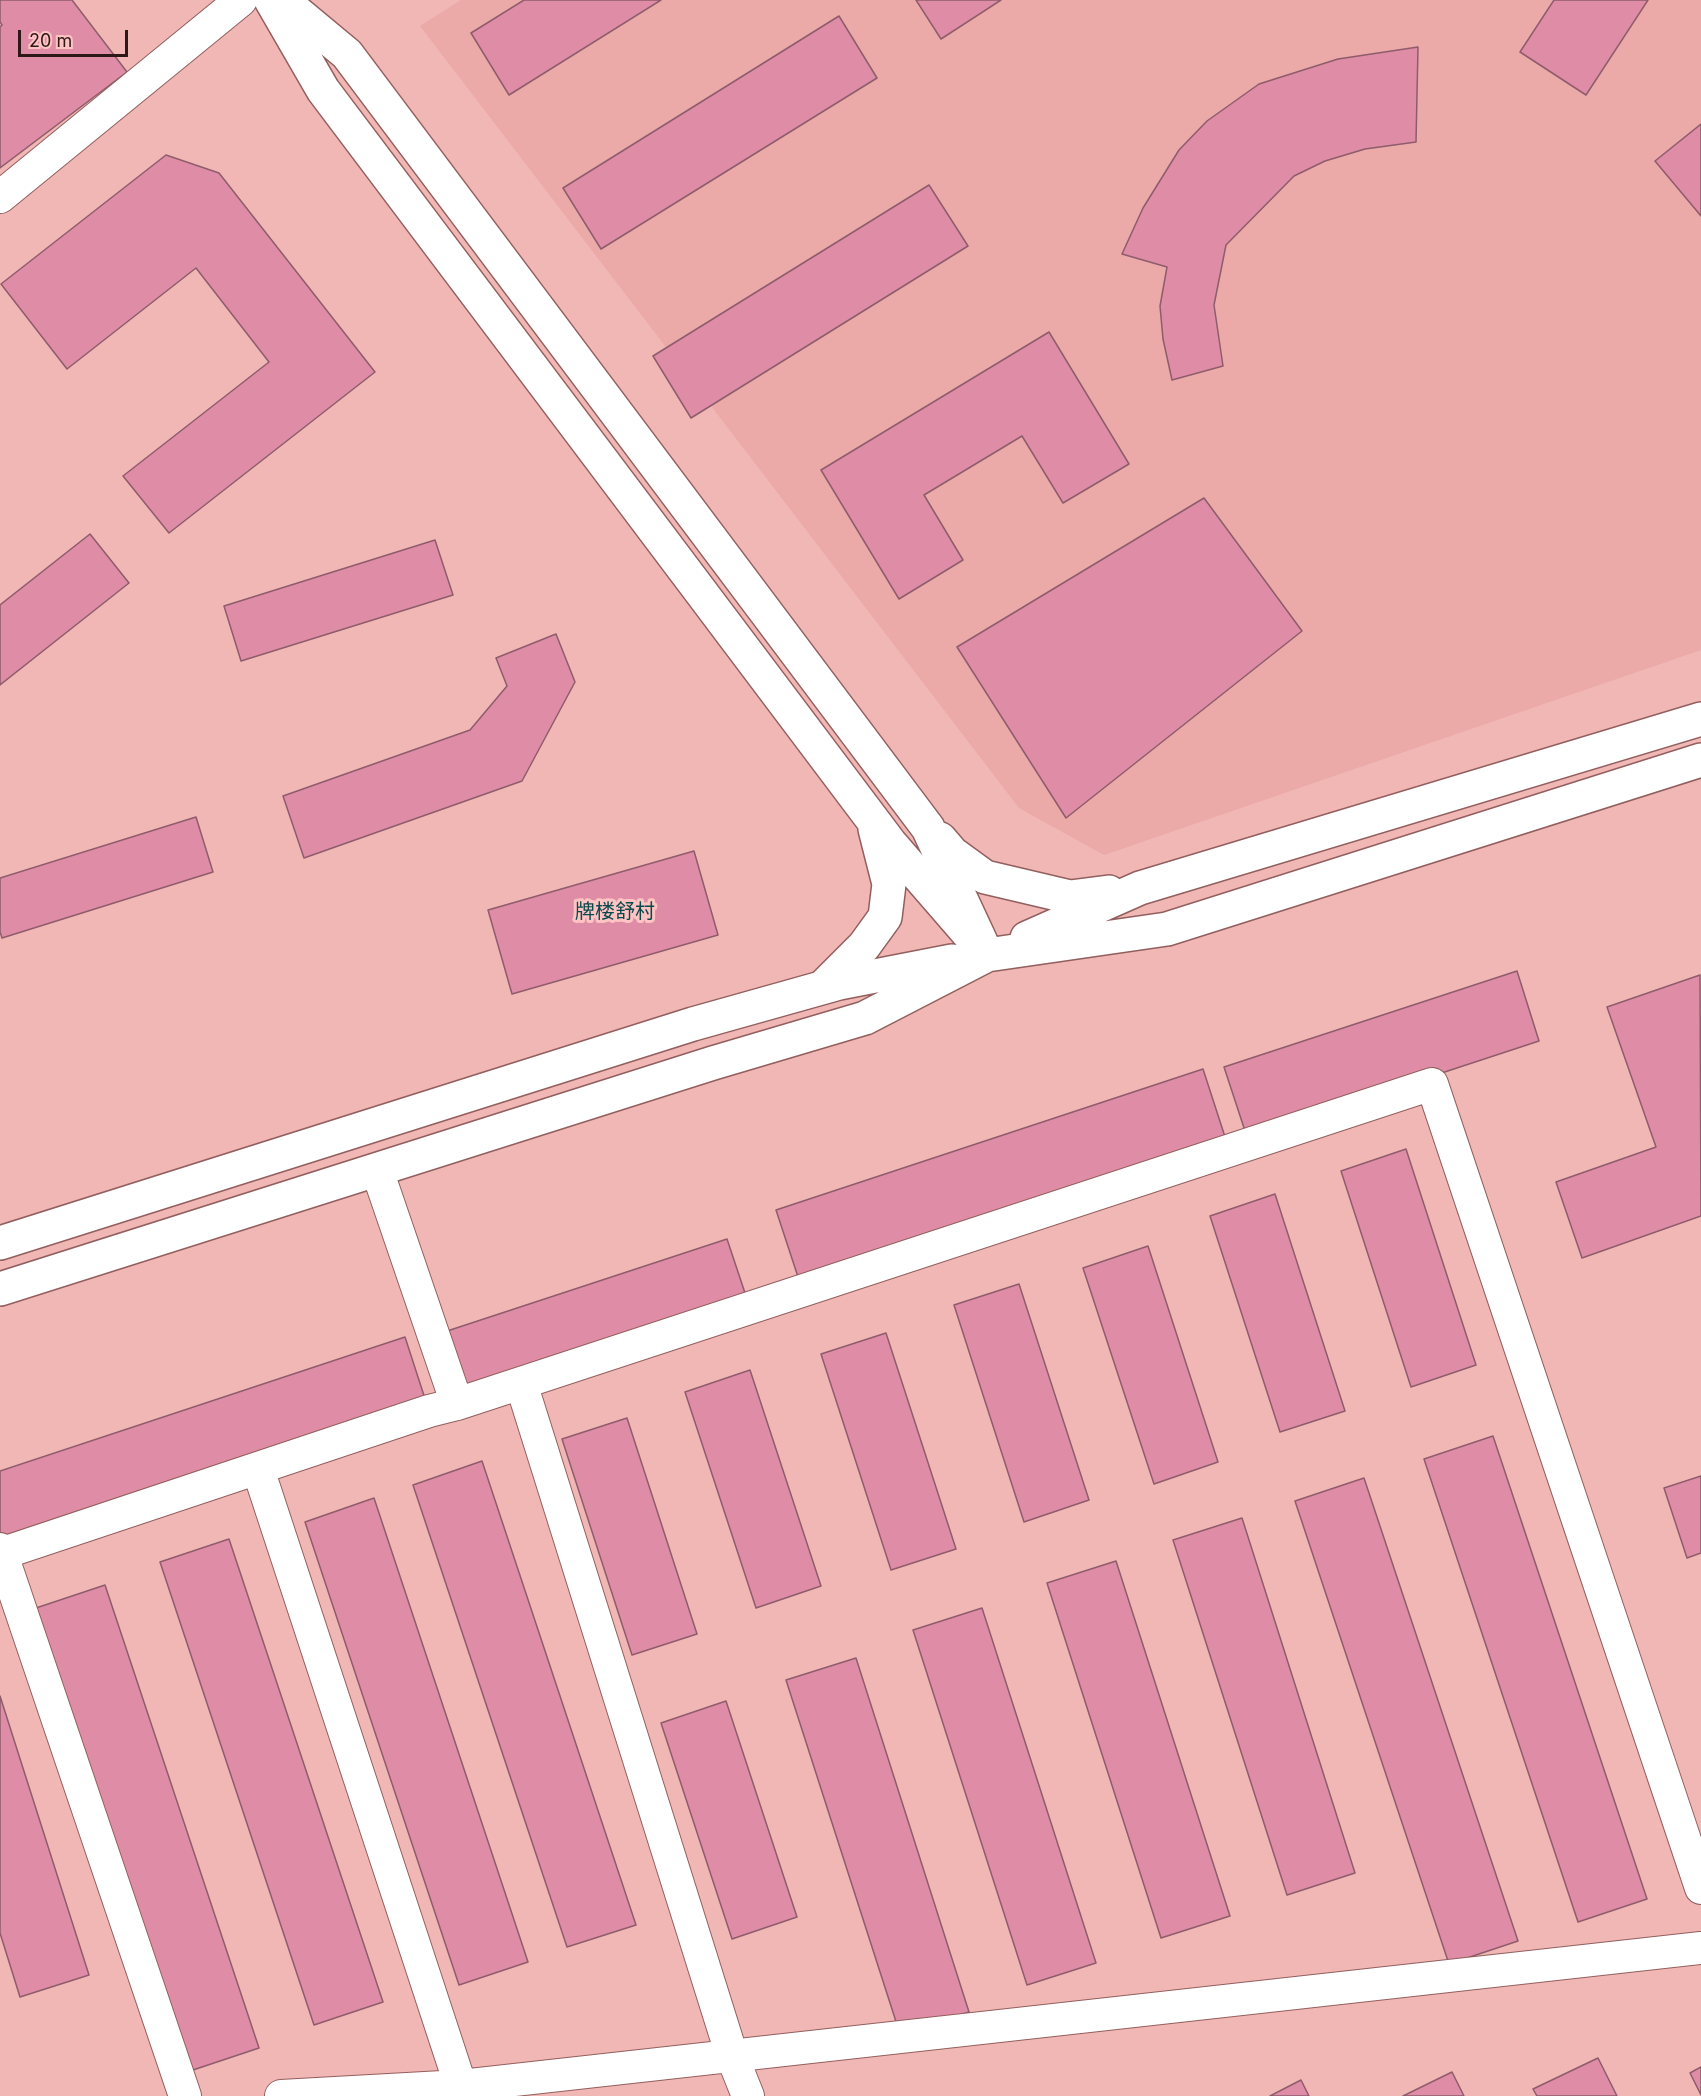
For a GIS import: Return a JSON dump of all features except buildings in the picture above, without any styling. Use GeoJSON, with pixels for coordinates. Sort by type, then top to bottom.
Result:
{"type":"FeatureCollection","features":[{"type":"Feature","properties":{"kind":"main road"},"geometry":{"type":"LineString","coordinates":[[272,0],[323,90],[890,843],[987,955]]}},
{"type":"Feature","properties":{"kind":"main road"},"geometry":{"type":"LineString","coordinates":[[282,0],[347,54],[928,828],[987,955]]}},
{"type":"Feature","properties":{"kind":"main road"},"geometry":{"type":"LineString","coordinates":[[0,1289],[702,1067],[865,1018],[987,955],[1140,888],[1701,719]]}},
{"type":"Feature","properties":{"kind":"main road"},"geometry":{"type":"LineString","coordinates":[[0,1243],[693,1024],[823,987],[987,955],[1167,929],[1701,760]]}},
{"type":"Feature","properties":{"kind":"main road"},"geometry":{"type":"LineString","coordinates":[[915,812],[952,853],[986,877],[1070,897],[1140,888]]}},
{"type":"Feature","properties":{"kind":"main road"},"geometry":{"type":"LineString","coordinates":[[823,987],[864,946],[885,917],[889,884],[872,819]]}},
{"type":"Feature","properties":{"kind":"street"},"geometry":{"type":"LineString","coordinates":[[0,196],[241,0]]}},
{"type":"Feature","properties":{"kind":"street"},"geometry":{"type":"LineString","coordinates":[[185,2096],[0,1552],[1432,1084],[1701,1888]]}},
{"type":"Feature","properties":{"kind":"street"},"geometry":{"type":"LineString","coordinates":[[376,1170],[457,1404]]}},
{"type":"Feature","properties":{"kind":"street"},"geometry":{"type":"LineString","coordinates":[[521,1383],[732,2056],[748,2096]]}},
{"type":"Feature","properties":{"kind":"street"},"geometry":{"type":"LineString","coordinates":[[258,1469],[462,2091]]}},
{"type":"Feature","properties":{"kind":"street"},"geometry":{"type":"LineString","coordinates":[[281,2096],[462,2091],[732,2056],[1701,1948]]}},
{"type":"Feature","properties":{"kind":"shaded area"},"geometry":{"type":"Polygon","coordinates":[[[461,0],[1701,0],[1701,650],[1104,855],[1019,808],[420,26],[461,0]]]}},
{"type":"Feature","properties":{"kind":"district","name":"牌楼舒村"},"geometry":{"type":"Point","coordinates":[615,912]}}]}
